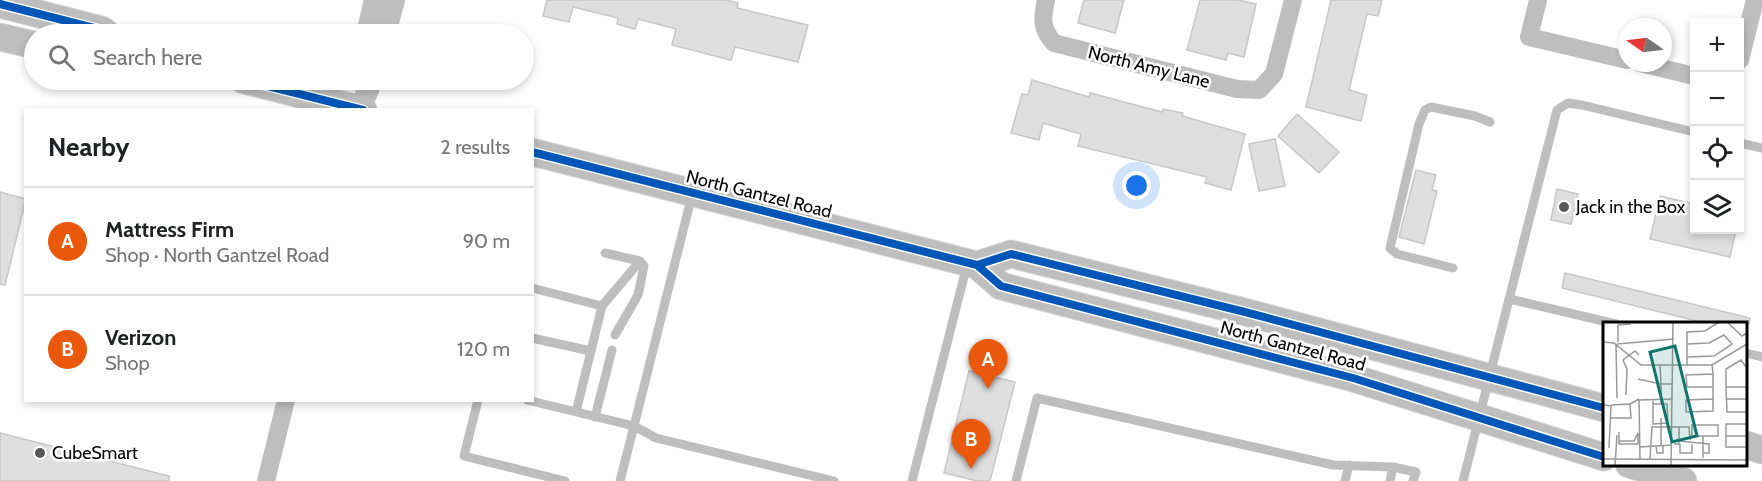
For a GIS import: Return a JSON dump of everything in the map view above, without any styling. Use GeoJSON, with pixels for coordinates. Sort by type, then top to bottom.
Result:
{"type":"FeatureCollection","features":[{"type":"Feature","properties":{"kind":"main road"},"geometry":{"type":"LineString","coordinates":[[0,4],[78,24]]}},
{"type":"Feature","properties":{"kind":"main road"},"geometry":{"type":"LineString","coordinates":[[0,37],[24,43]]}},
{"type":"Feature","properties":{"kind":"main road"},"geometry":{"type":"LineString","coordinates":[[284,90],[357,108]]}},
{"type":"Feature","properties":{"kind":"main road","name":"North Gantzel Road"},"geometry":{"type":"LineString","coordinates":[[534,153],[973,264],[1001,286],[1353,378],[1603,456]]}},
{"type":"Feature","properties":{"kind":"main road","name":"North Gantzel Road"},"geometry":{"type":"LineString","coordinates":[[973,264],[1011,254],[1603,407]]}},
{"type":"Feature","properties":{"kind":"main road"},"geometry":{"type":"LineString","coordinates":[[1747,445],[1762,450]]}},
{"type":"Feature","properties":{"kind":"main road"},"geometry":{"type":"LineString","coordinates":[[1632,466],[1683,481]]}},
{"type":"Feature","properties":{"kind":"street"},"geometry":{"type":"LineString","coordinates":[[369,24],[375,0]]}},
{"type":"Feature","properties":{"kind":"street"},"geometry":{"type":"LineString","coordinates":[[388,24],[394,0]]}},
{"type":"Feature","properties":{"kind":"street","name":"North Amy Lane"},"geometry":{"type":"LineString","coordinates":[[1046,0],[1043,13],[1044,32],[1054,43],[1237,89],[1259,90],[1274,74],[1293,0]]}},
{"type":"Feature","properties":{"kind":"street"},"geometry":{"type":"LineString","coordinates":[[1538,0],[1529,37],[1618,58]]}},
{"type":"Feature","properties":{"kind":"street"},"geometry":{"type":"LineString","coordinates":[[1744,44],[1755,0]]}},
{"type":"Feature","properties":{"kind":"street"},"geometry":{"type":"LineString","coordinates":[[1672,71],[1690,75]]}},
{"type":"Feature","properties":{"kind":"street"},"geometry":{"type":"LineString","coordinates":[[360,90],[361,108]]}},
{"type":"Feature","properties":{"kind":"street"},"geometry":{"type":"LineString","coordinates":[[361,108],[368,90]]}},
{"type":"Feature","properties":{"kind":"street"},"geometry":{"type":"LineString","coordinates":[[266,481],[286,402]]}},
{"type":"Feature","properties":{"kind":"lane"},"geometry":{"type":"LineString","coordinates":[[1463,481],[1557,110],[1568,103],[1582,105],[1690,131]]}},
{"type":"Feature","properties":{"kind":"lane"},"geometry":{"type":"LineString","coordinates":[[1453,267],[1397,254],[1389,248],[1419,124],[1425,110],[1431,107],[1475,116],[1490,122]]}},
{"type":"Feature","properties":{"kind":"lane"},"geometry":{"type":"LineString","coordinates":[[1744,144],[1762,148]]}},
{"type":"Feature","properties":{"kind":"lane"},"geometry":{"type":"LineString","coordinates":[[620,481],[693,193]]}},
{"type":"Feature","properties":{"kind":"lane"},"geometry":{"type":"LineString","coordinates":[[605,253],[640,261],[644,266],[638,295],[615,335]]}},
{"type":"Feature","properties":{"kind":"lane"},"geometry":{"type":"LineString","coordinates":[[576,412],[602,306],[640,261]]}},
{"type":"Feature","properties":{"kind":"lane"},"geometry":{"type":"LineString","coordinates":[[912,481],[973,264]]}},
{"type":"Feature","properties":{"kind":"lane"},"geometry":{"type":"LineString","coordinates":[[534,289],[602,306]]}},
{"type":"Feature","properties":{"kind":"lane"},"geometry":{"type":"LineString","coordinates":[[1510,299],[1608,322]]}},
{"type":"Feature","properties":{"kind":"lane"},"geometry":{"type":"LineString","coordinates":[[534,338],[591,351]]}},
{"type":"Feature","properties":{"kind":"lane"},"geometry":{"type":"LineString","coordinates":[[595,417],[612,350]]}},
{"type":"Feature","properties":{"kind":"lane"},"geometry":{"type":"LineString","coordinates":[[1747,353],[1762,357]]}},
{"type":"Feature","properties":{"kind":"lane"},"geometry":{"type":"LineString","coordinates":[[1016,481],[1037,398],[1333,465],[1394,467],[1416,472],[1413,481]]}},
{"type":"Feature","properties":{"kind":"lane"},"geometry":{"type":"LineString","coordinates":[[478,402],[464,456],[565,481]]}},
{"type":"Feature","properties":{"kind":"lane"},"geometry":{"type":"LineString","coordinates":[[534,402],[634,426],[656,438],[834,481]]}},
{"type":"Feature","properties":{"kind":"lane"},"geometry":{"type":"LineString","coordinates":[[1345,481],[1349,465]]}},
{"type":"Feature","properties":{"kind":"lane"},"geometry":{"type":"LineString","coordinates":[[1390,481],[1394,467]]}},
{"type":"Feature","properties":{"kind":"building"},"geometry":{"type":"Polygon","coordinates":[[[547,0],[726,0],[738,3],[737,8],[808,25],[798,62],[735,47],[731,60],[672,45],[676,29],[638,19],[635,29],[617,24],[618,18],[573,7],[569,22],[543,16],[547,0]]]}},
{"type":"Feature","properties":{"kind":"building"},"geometry":{"type":"Polygon","coordinates":[[[1084,0],[1124,0],[1115,33],[1078,23],[1084,0]]]}},
{"type":"Feature","properties":{"kind":"building"},"geometry":{"type":"Polygon","coordinates":[[[1200,0],[1238,0],[1256,4],[1244,57],[1228,53],[1226,60],[1187,50],[1200,0]]]}},
{"type":"Feature","properties":{"kind":"building"},"geometry":{"type":"Polygon","coordinates":[[[1331,0],[1382,0],[1378,16],[1367,14],[1349,90],[1367,95],[1361,121],[1306,107],[1331,0]]]}},
{"type":"Feature","properties":{"kind":"building"},"geometry":{"type":"Polygon","coordinates":[[[1032,80],[1089,97],[1090,93],[1162,112],[1163,109],[1183,113],[1182,116],[1245,134],[1231,190],[1205,183],[1207,177],[1078,146],[1081,134],[1043,123],[1039,140],[1011,133],[1022,94],[1028,95],[1032,80]]]}},
{"type":"Feature","properties":{"kind":"building"},"geometry":{"type":"Polygon","coordinates":[[[1297,114],[1339,152],[1319,173],[1278,136],[1297,114]]]}},
{"type":"Feature","properties":{"kind":"building"},"geometry":{"type":"Polygon","coordinates":[[[1275,139],[1285,186],[1259,191],[1249,144],[1275,139]]]}},
{"type":"Feature","properties":{"kind":"building"},"geometry":{"type":"Polygon","coordinates":[[[1416,170],[1436,175],[1432,190],[1437,191],[1424,244],[1399,237],[1416,170]]]}},
{"type":"Feature","properties":{"kind":"building","name":"Jack in the Box"},"geometry":{"type":"Polygon","coordinates":[[[1557,189],[1578,194],[1571,224],[1551,220],[1557,189]]]}},
{"type":"Feature","properties":{"kind":"building"},"geometry":{"type":"Polygon","coordinates":[[[0,192],[24,198],[24,207],[5,285],[0,284],[0,192]]]}},
{"type":"Feature","properties":{"kind":"building"},"geometry":{"type":"Polygon","coordinates":[[[1660,196],[1690,203],[1690,234],[1735,234],[1730,257],[1650,239],[1660,196]]]}},
{"type":"Feature","properties":{"kind":"building"},"geometry":{"type":"Polygon","coordinates":[[[1565,273],[1750,318],[1749,324],[1747,322],[1701,322],[1562,288],[1565,273]]]}},
{"type":"Feature","properties":{"kind":"building"},"geometry":{"type":"Polygon","coordinates":[[[969,371],[1015,382],[990,481],[977,481],[944,473],[969,371]]]}},
{"type":"Feature","properties":{"kind":"building","name":"CubeSmart"},"geometry":{"type":"Polygon","coordinates":[[[0,433],[169,476],[169,481],[0,481],[0,433]]]}},
{"type":"Feature","properties":{"kind":"cycle path"},"geometry":{"type":"LineString","coordinates":[[0,4],[78,24]]}},
{"type":"Feature","properties":{"kind":"cycle path"},"geometry":{"type":"LineString","coordinates":[[284,90],[355,108]]}},
{"type":"Feature","properties":{"kind":"cycle path"},"geometry":{"type":"LineString","coordinates":[[534,153],[977,265],[1001,286],[1353,378],[1603,457]]}},
{"type":"Feature","properties":{"kind":"cycle path"},"geometry":{"type":"LineString","coordinates":[[977,265],[1011,254],[1245,312],[1603,408]]}},
{"type":"Feature","properties":{"kind":"place","name":"Jack in the Box"},"geometry":{"type":"Point","coordinates":[1564,207]}},
{"type":"Feature","properties":{"kind":"place","name":"Mattress Firm"},"geometry":{"type":"Point","coordinates":[988,389]}},
{"type":"Feature","properties":{"kind":"place","name":"CubeSmart"},"geometry":{"type":"Point","coordinates":[40,453]}},
{"type":"Feature","properties":{"kind":"place","name":"Verizon"},"geometry":{"type":"Point","coordinates":[971,469]}}]}
